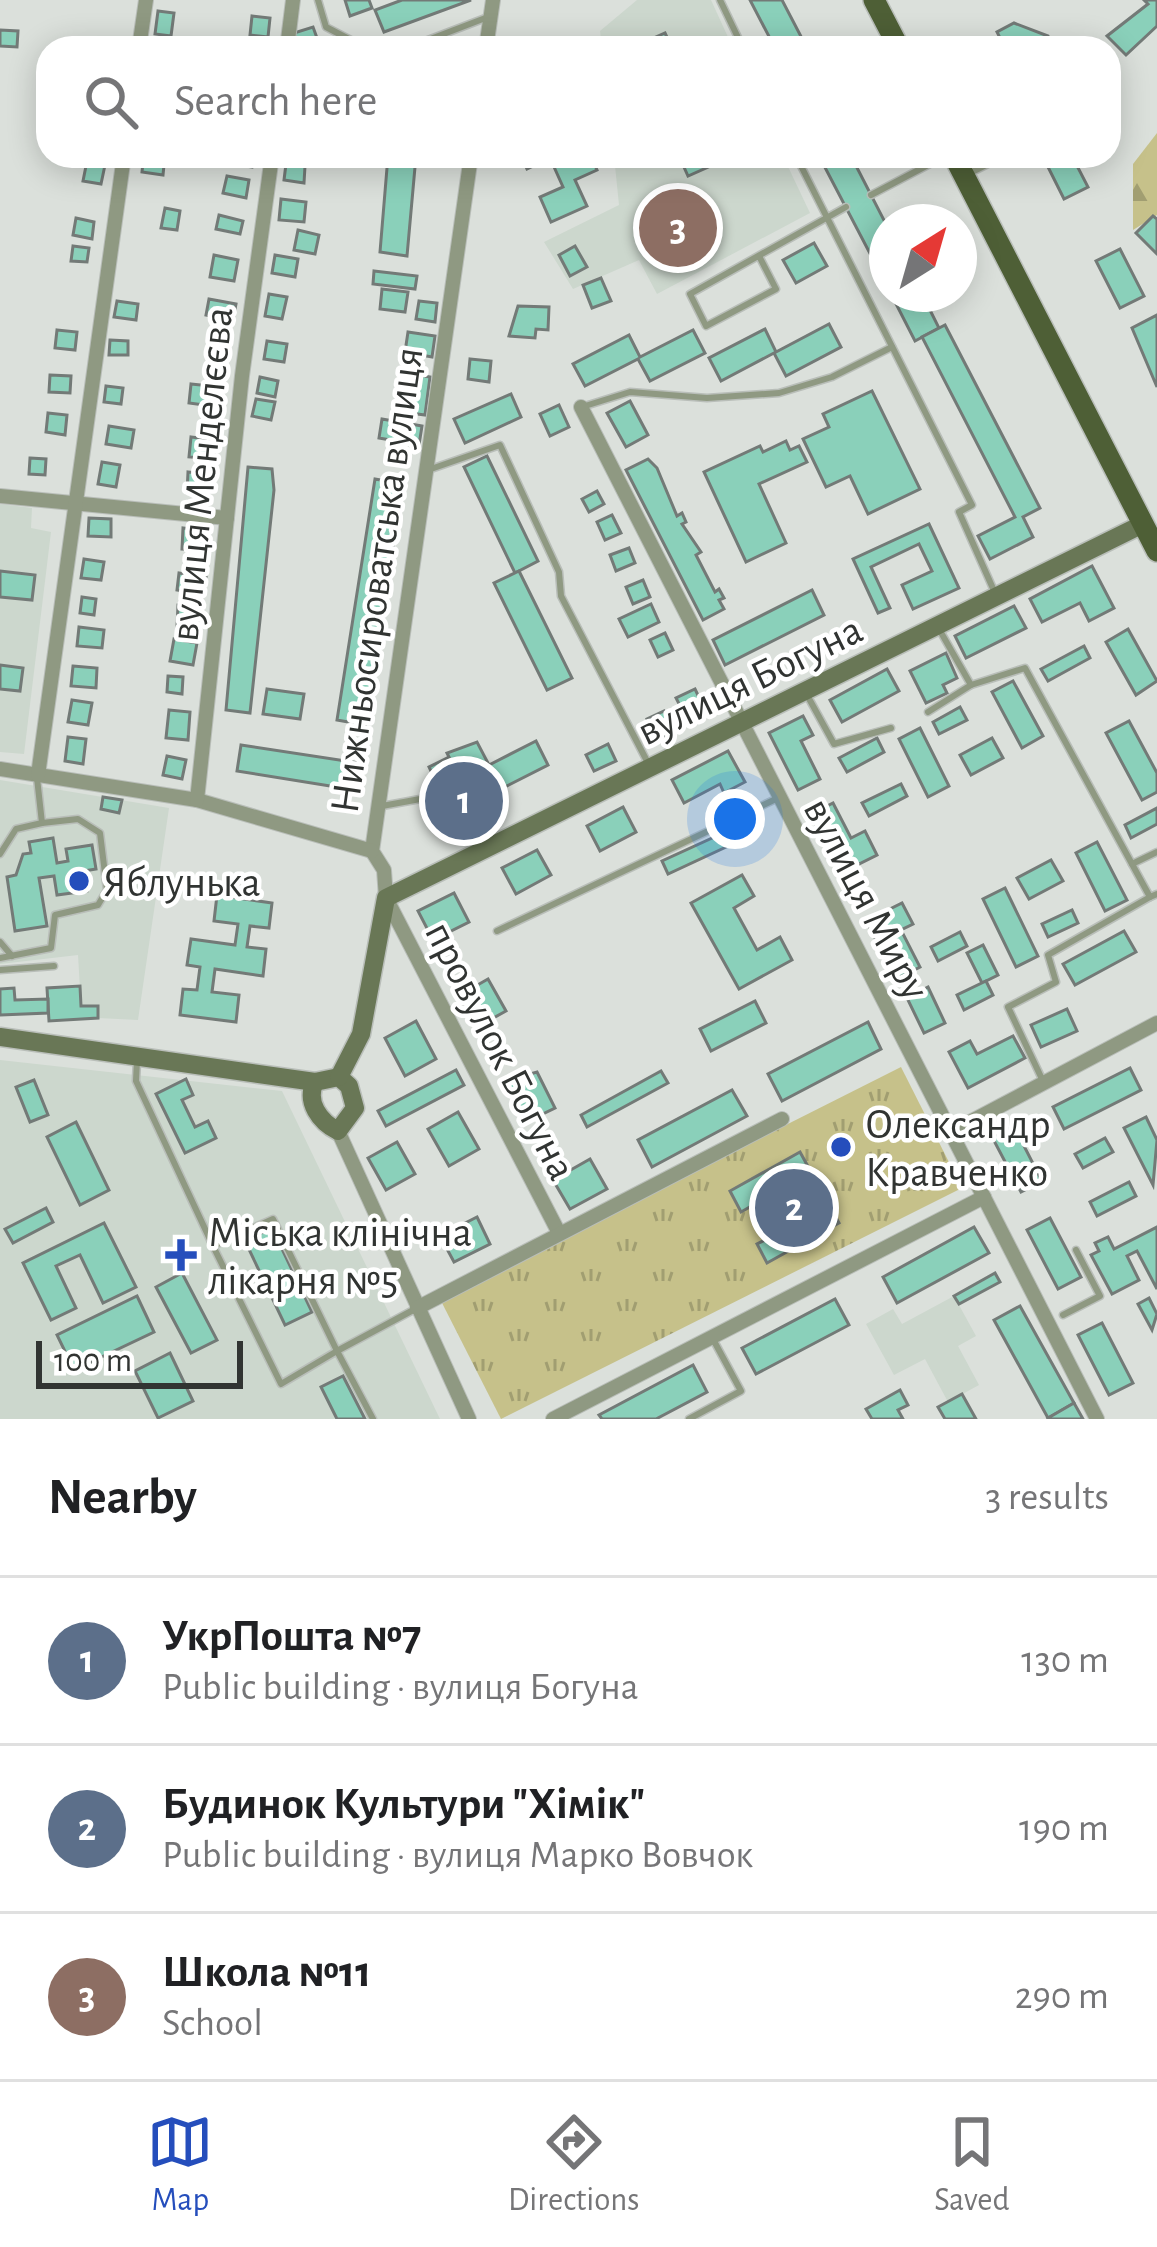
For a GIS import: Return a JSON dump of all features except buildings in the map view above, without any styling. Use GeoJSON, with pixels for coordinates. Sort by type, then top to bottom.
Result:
{"type":"FeatureCollection","features":[{"type":"Feature","properties":{"kind":"main road"},"geometry":{"type":"LineString","coordinates":[[874,0],[893,36]]}},
{"type":"Feature","properties":{"kind":"main road"},"geometry":{"type":"LineString","coordinates":[[957,168],[1157,551]]}},
{"type":"Feature","properties":{"kind":"main road","name":"вулиця Богуна"},"geometry":{"type":"LineString","coordinates":[[386,898],[1143,524]]}},
{"type":"Feature","properties":{"kind":"main road","name":"Нижньосироватська вулиця"},"geometry":{"type":"LineString","coordinates":[[338,1131],[355,1108],[350,1086],[339,1077],[361,1034],[386,898]]}},
{"type":"Feature","properties":{"kind":"main road"},"geometry":{"type":"LineString","coordinates":[[0,1036],[315,1082],[339,1077]]}},
{"type":"Feature","properties":{"kind":"main road"},"geometry":{"type":"LineString","coordinates":[[315,1082],[312,1101],[320,1117],[338,1131]]}},
{"type":"Feature","properties":{"kind":"street"},"geometry":{"type":"LineString","coordinates":[[141,36],[146,0]]}},
{"type":"Feature","properties":{"kind":"street"},"geometry":{"type":"LineString","coordinates":[[288,36],[293,0]]}},
{"type":"Feature","properties":{"kind":"street"},"geometry":{"type":"LineString","coordinates":[[38,775],[122,168]]}},
{"type":"Feature","properties":{"kind":"street","name":"вулиця Менделєєва"},"geometry":{"type":"LineString","coordinates":[[197,800],[271,168]]}},
{"type":"Feature","properties":{"kind":"street","name":"Нижньосироватська вулиця"},"geometry":{"type":"LineString","coordinates":[[386,898],[383,870],[372,851],[469,168]]}},
{"type":"Feature","properties":{"kind":"street","name":"вулиця Миру"},"geometry":{"type":"LineString","coordinates":[[581,407],[1097,1419]]}},
{"type":"Feature","properties":{"kind":"street"},"geometry":{"type":"LineString","coordinates":[[0,496],[227,518]]}},
{"type":"Feature","properties":{"kind":"street"},"geometry":{"type":"LineString","coordinates":[[0,769],[197,800],[372,851]]}},
{"type":"Feature","properties":{"kind":"street","name":"провулок Богуна"},"geometry":{"type":"LineString","coordinates":[[386,898],[559,1233]]}},
{"type":"Feature","properties":{"kind":"street"},"geometry":{"type":"LineString","coordinates":[[951,1132],[1157,1023]]}},
{"type":"Feature","properties":{"kind":"street"},"geometry":{"type":"LineString","coordinates":[[418,1308],[782,1119]]}},
{"type":"Feature","properties":{"kind":"street"},"geometry":{"type":"LineString","coordinates":[[338,1131],[469,1419]]}},
{"type":"Feature","properties":{"kind":"street"},"geometry":{"type":"LineString","coordinates":[[553,1419],[574,1414],[984,1197]]}},
{"type":"Feature","properties":{"kind":"lane"},"geometry":{"type":"LineString","coordinates":[[318,0],[326,27],[343,36]]}},
{"type":"Feature","properties":{"kind":"lane"},"geometry":{"type":"LineString","coordinates":[[720,0],[737,36]]}},
{"type":"Feature","properties":{"kind":"lane"},"geometry":{"type":"LineString","coordinates":[[432,36],[492,8]]}},
{"type":"Feature","properties":{"kind":"lane"},"geometry":{"type":"LineString","coordinates":[[802,168],[972,505],[959,512],[997,596]]}},
{"type":"Feature","properties":{"kind":"lane"},"geometry":{"type":"LineString","coordinates":[[871,195],[941,168]]}},
{"type":"Feature","properties":{"kind":"lane"},"geometry":{"type":"LineString","coordinates":[[759,256],[776,289],[706,326],[690,294],[846,207]]}},
{"type":"Feature","properties":{"kind":"lane"},"geometry":{"type":"LineString","coordinates":[[581,407],[630,392],[707,398],[778,393],[832,377],[892,347]]}},
{"type":"Feature","properties":{"kind":"lane"},"geometry":{"type":"LineString","coordinates":[[427,471],[500,445],[559,572],[561,596],[651,768]]}},
{"type":"Feature","properties":{"kind":"lane"},"geometry":{"type":"LineString","coordinates":[[938,626],[971,685]]}},
{"type":"Feature","properties":{"kind":"lane"},"geometry":{"type":"LineString","coordinates":[[928,712],[971,685],[1024,668],[1132,865],[1154,896],[1048,955],[1057,982],[1008,1007],[1043,1082]]}},
{"type":"Feature","properties":{"kind":"lane"},"geometry":{"type":"LineString","coordinates":[[806,691],[834,744],[891,728]]}},
{"type":"Feature","properties":{"kind":"lane"},"geometry":{"type":"LineString","coordinates":[[38,775],[42,823]]}},
{"type":"Feature","properties":{"kind":"lane"},"geometry":{"type":"LineString","coordinates":[[379,807],[431,797]]}},
{"type":"Feature","properties":{"kind":"lane"},"geometry":{"type":"LineString","coordinates":[[497,931],[778,798]]}},
{"type":"Feature","properties":{"kind":"lane"},"geometry":{"type":"LineString","coordinates":[[0,854],[16,829],[78,819],[100,832],[107,890],[98,904],[55,915],[50,948],[0,958]]}},
{"type":"Feature","properties":{"kind":"lane"},"geometry":{"type":"LineString","coordinates":[[1132,865],[1157,852]]}},
{"type":"Feature","properties":{"kind":"lane"},"geometry":{"type":"LineString","coordinates":[[0,942],[12,956]]}},
{"type":"Feature","properties":{"kind":"lane"},"geometry":{"type":"LineString","coordinates":[[0,970],[54,966]]}},
{"type":"Feature","properties":{"kind":"lane"},"geometry":{"type":"LineString","coordinates":[[137,1056],[136,1081],[281,1384],[418,1308]]}},
{"type":"Feature","properties":{"kind":"lane"},"geometry":{"type":"LineString","coordinates":[[213,1246],[273,1219],[373,1419]]}},
{"type":"Feature","properties":{"kind":"lane"},"geometry":{"type":"LineString","coordinates":[[1063,1316],[1100,1296],[1076,1250]]}},
{"type":"Feature","properties":{"kind":"lane"},"geometry":{"type":"LineString","coordinates":[[689,1419],[741,1391],[712,1337]]}},
{"type":"Feature","properties":{"kind":"shaded area"},"geometry":{"type":"Polygon","coordinates":[[[637,0],[711,0],[728,36],[601,36],[600,31],[637,0]]]}},
{"type":"Feature","properties":{"kind":"shaded area"},"geometry":{"type":"Polygon","coordinates":[[[615,168],[789,168],[810,213],[657,294],[639,260],[573,289],[544,242],[619,205],[615,168]]]}},
{"type":"Feature","properties":{"kind":"shaded area"},"geometry":{"type":"Polygon","coordinates":[[[0,504],[32,508],[31,528],[51,532],[24,754],[0,752],[0,504]]]}},
{"type":"Feature","properties":{"kind":"shaded area","name":"Яблунька"},"geometry":{"type":"Polygon","coordinates":[[[0,780],[169,808],[138,1020],[98,1018],[97,1006],[81,1006],[78,955],[0,964],[0,780]]]}},
{"type":"Feature","properties":{"kind":"shaded area","name":"Міська клінічна лікарня №5"},"geometry":{"type":"Polygon","coordinates":[[[0,1060],[282,1091],[440,1419],[0,1419],[0,1060]]]}},
{"type":"Feature","properties":{"kind":"shaded area"},"geometry":{"type":"Polygon","coordinates":[[[954,1296],[976,1336],[958,1346],[979,1385],[948,1402],[925,1359],[894,1375],[866,1324],[893,1309],[902,1324],[954,1296]]]}},
{"type":"Feature","properties":{"kind":"green space"},"geometry":{"type":"Polygon","coordinates":[[[1157,133],[1157,215],[1133,230],[1133,164],[1157,133]]]}},
{"type":"Feature","properties":{"kind":"green space"},"geometry":{"type":"Polygon","coordinates":[[[901,1067],[962,1188],[501,1419],[440,1299],[901,1067]]]}},
{"type":"Feature","properties":{"kind":"place","name":"Школа №11"},"geometry":{"type":"Point","coordinates":[678,228]}},
{"type":"Feature","properties":{"kind":"place","name":"УкрПошта №7"},"geometry":{"type":"Point","coordinates":[464,801]}},
{"type":"Feature","properties":{"kind":"place","name":"Яблунька"},"geometry":{"type":"Point","coordinates":[79,881]}},
{"type":"Feature","properties":{"kind":"place","name":"Олександр Кравченко"},"geometry":{"type":"Point","coordinates":[841,1147]}},
{"type":"Feature","properties":{"kind":"place","name":"Будинок Культури \"Хімік\""},"geometry":{"type":"Point","coordinates":[794,1208]}},
{"type":"Feature","properties":{"kind":"place","name":"Міська клінічна лікарня №5"},"geometry":{"type":"Point","coordinates":[181,1255]}}]}
